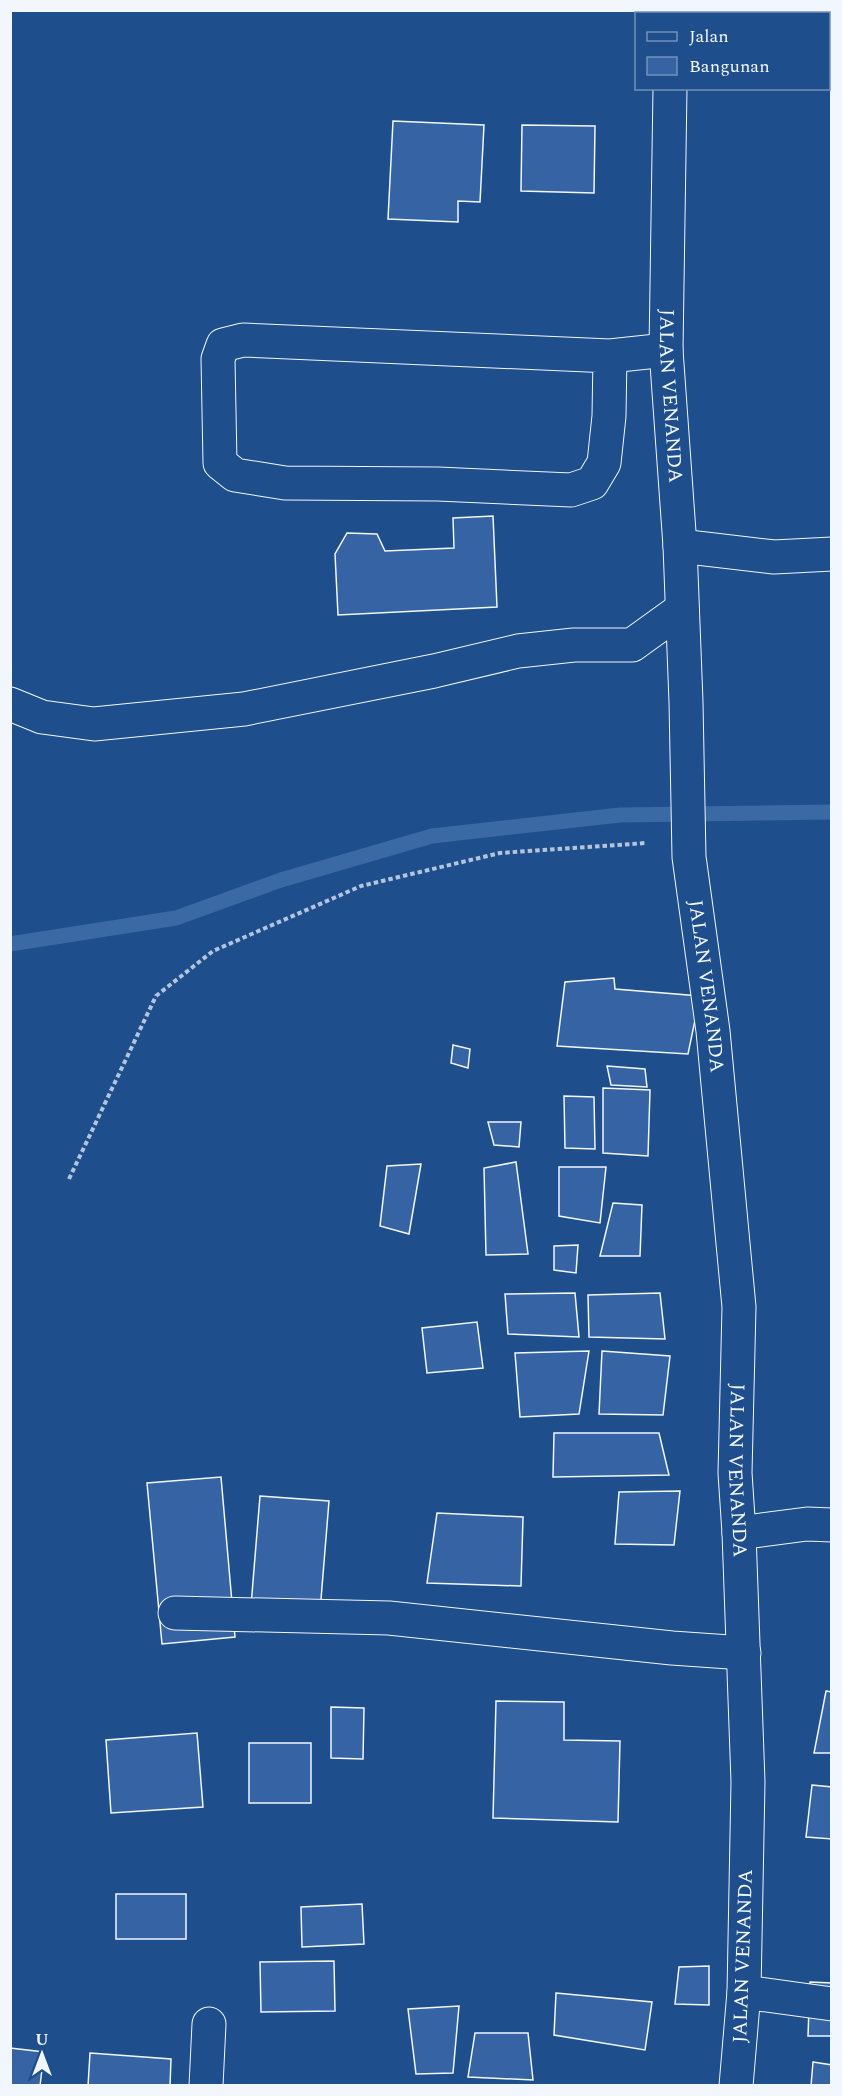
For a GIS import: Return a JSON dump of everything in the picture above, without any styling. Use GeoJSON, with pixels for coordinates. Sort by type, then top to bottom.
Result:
{"type":"FeatureCollection","features":[{"type":"Feature","properties":{"kind":"street","name":"JALAN VENANDA"},"geometry":{"type":"LineString","coordinates":[[670,90],[666,350],[680,546],[689,849],[713,1031],[739,1307],[735,1473],[748,1782],[744,1992],[736,2085]]}},
{"type":"Feature","properties":{"kind":"street"},"geometry":{"type":"LineString","coordinates":[[610,356],[609,416],[604,463],[592,483],[571,490],[438,484],[285,483],[235,475],[220,463],[218,359],[223,345],[243,340],[610,356],[666,350]]}},
{"type":"Feature","properties":{"kind":"street"},"geometry":{"type":"LineString","coordinates":[[680,546],[774,557],[831,554]]}},
{"type":"Feature","properties":{"kind":"street"},"geometry":{"type":"LineString","coordinates":[[10,704],[42,717],[94,724],[244,709],[434,671],[518,651],[574,645],[632,645],[682,609]]}},
{"type":"Feature","properties":{"kind":"street"},"geometry":{"type":"LineString","coordinates":[[739,1533],[807,1524],[831,1525]]}},
{"type":"Feature","properties":{"kind":"street"},"geometry":{"type":"LineString","coordinates":[[175,1613],[389,1618],[672,1648],[744,1653]]}},
{"type":"Feature","properties":{"kind":"street"},"geometry":{"type":"LineString","coordinates":[[744,1992],[831,2004]]}},
{"type":"Feature","properties":{"kind":"street"},"geometry":{"type":"LineString","coordinates":[[206,2085],[209,2024]]}},
{"type":"Feature","properties":{"kind":"path"},"geometry":{"type":"LineString","coordinates":[[69,1179],[156,996],[213,951],[361,886],[500,853],[689,849]]}},
{"type":"Feature","properties":{"kind":"building"},"geometry":{"type":"Polygon","coordinates":[[[722,10],[793,10],[793,12],[722,12],[722,10]]]}},
{"type":"Feature","properties":{"kind":"building"},"geometry":{"type":"Polygon","coordinates":[[[832,12],[832,61],[830,60],[832,12]]]}},
{"type":"Feature","properties":{"kind":"building"},"geometry":{"type":"Polygon","coordinates":[[[393,121],[484,125],[480,202],[458,201],[458,222],[388,219],[393,121]]]}},
{"type":"Feature","properties":{"kind":"building"},"geometry":{"type":"Polygon","coordinates":[[[522,125],[595,126],[594,193],[521,191],[522,125]]]}},
{"type":"Feature","properties":{"kind":"building"},"geometry":{"type":"Polygon","coordinates":[[[493,516],[497,607],[338,615],[335,554],[347,533],[377,534],[385,551],[454,548],[453,518],[493,516]]]}},
{"type":"Feature","properties":{"kind":"building"},"geometry":{"type":"Polygon","coordinates":[[[614,978],[615,989],[700,996],[688,1054],[557,1046],[565,982],[614,978]]]}},
{"type":"Feature","properties":{"kind":"building"},"geometry":{"type":"Polygon","coordinates":[[[453,1045],[470,1049],[468,1068],[451,1063],[453,1045]]]}},
{"type":"Feature","properties":{"kind":"building"},"geometry":{"type":"Polygon","coordinates":[[[607,1066],[645,1069],[647,1087],[611,1085],[607,1066]]]}},
{"type":"Feature","properties":{"kind":"building"},"geometry":{"type":"Polygon","coordinates":[[[603,1088],[650,1090],[648,1156],[603,1153],[603,1088]]]}},
{"type":"Feature","properties":{"kind":"building"},"geometry":{"type":"Polygon","coordinates":[[[564,1096],[594,1097],[595,1149],[565,1148],[564,1096]]]}},
{"type":"Feature","properties":{"kind":"building"},"geometry":{"type":"Polygon","coordinates":[[[488,1122],[521,1122],[519,1147],[494,1145],[488,1122]]]}},
{"type":"Feature","properties":{"kind":"building"},"geometry":{"type":"Polygon","coordinates":[[[516,1162],[528,1254],[486,1255],[484,1168],[516,1162]]]}},
{"type":"Feature","properties":{"kind":"building"},"geometry":{"type":"Polygon","coordinates":[[[421,1164],[409,1234],[380,1226],[387,1166],[421,1164]]]}},
{"type":"Feature","properties":{"kind":"building"},"geometry":{"type":"Polygon","coordinates":[[[559,1167],[606,1167],[600,1223],[559,1216],[559,1167]]]}},
{"type":"Feature","properties":{"kind":"building"},"geometry":{"type":"Polygon","coordinates":[[[613,1203],[642,1205],[640,1256],[600,1256],[613,1203]]]}},
{"type":"Feature","properties":{"kind":"building"},"geometry":{"type":"Polygon","coordinates":[[[578,1245],[576,1273],[554,1270],[554,1246],[578,1245]]]}},
{"type":"Feature","properties":{"kind":"building"},"geometry":{"type":"Polygon","coordinates":[[[575,1293],[579,1337],[508,1334],[505,1294],[575,1293]]]}},
{"type":"Feature","properties":{"kind":"building"},"geometry":{"type":"Polygon","coordinates":[[[660,1293],[665,1339],[589,1337],[588,1295],[660,1293]]]}},
{"type":"Feature","properties":{"kind":"building"},"geometry":{"type":"Polygon","coordinates":[[[477,1322],[483,1368],[427,1373],[422,1328],[477,1322]]]}},
{"type":"Feature","properties":{"kind":"building"},"geometry":{"type":"Polygon","coordinates":[[[589,1351],[579,1414],[520,1417],[515,1353],[589,1351]]]}},
{"type":"Feature","properties":{"kind":"building"},"geometry":{"type":"Polygon","coordinates":[[[602,1351],[670,1356],[663,1415],[599,1414],[602,1351]]]}},
{"type":"Feature","properties":{"kind":"building"},"geometry":{"type":"Polygon","coordinates":[[[554,1433],[659,1433],[669,1475],[553,1477],[554,1433]]]}},
{"type":"Feature","properties":{"kind":"building"},"geometry":{"type":"Polygon","coordinates":[[[221,1477],[235,1637],[162,1644],[147,1483],[221,1477]]]}},
{"type":"Feature","properties":{"kind":"building"},"geometry":{"type":"Polygon","coordinates":[[[680,1491],[674,1545],[615,1544],[619,1492],[680,1491]]]}},
{"type":"Feature","properties":{"kind":"building"},"geometry":{"type":"Polygon","coordinates":[[[260,1496],[329,1501],[319,1624],[250,1618],[260,1496]]]}},
{"type":"Feature","properties":{"kind":"building"},"geometry":{"type":"Polygon","coordinates":[[[437,1513],[523,1517],[521,1586],[427,1583],[437,1513]]]}},
{"type":"Feature","properties":{"kind":"building"},"geometry":{"type":"Polygon","coordinates":[[[826,1691],[832,1692],[832,1753],[814,1753],[826,1691]]]}},
{"type":"Feature","properties":{"kind":"building"},"geometry":{"type":"Polygon","coordinates":[[[496,1701],[564,1702],[564,1740],[620,1741],[618,1822],[493,1818],[496,1701]]]}},
{"type":"Feature","properties":{"kind":"building"},"geometry":{"type":"Polygon","coordinates":[[[331,1707],[364,1708],[363,1759],[331,1758],[331,1707]]]}},
{"type":"Feature","properties":{"kind":"building"},"geometry":{"type":"Polygon","coordinates":[[[197,1733],[203,1807],[111,1813],[106,1740],[197,1733]]]}},
{"type":"Feature","properties":{"kind":"building"},"geometry":{"type":"Polygon","coordinates":[[[249,1743],[311,1743],[311,1803],[249,1803],[249,1743]]]}},
{"type":"Feature","properties":{"kind":"building"},"geometry":{"type":"Polygon","coordinates":[[[812,1785],[832,1787],[832,1839],[806,1837],[812,1785]]]}},
{"type":"Feature","properties":{"kind":"building"},"geometry":{"type":"Polygon","coordinates":[[[116,1894],[186,1894],[186,1939],[116,1939],[116,1894]]]}},
{"type":"Feature","properties":{"kind":"building"},"geometry":{"type":"Polygon","coordinates":[[[362,1904],[364,1944],[302,1947],[301,1907],[362,1904]]]}},
{"type":"Feature","properties":{"kind":"building"},"geometry":{"type":"Polygon","coordinates":[[[334,1961],[335,2011],[261,2012],[260,1962],[334,1961]]]}},
{"type":"Feature","properties":{"kind":"building"},"geometry":{"type":"Polygon","coordinates":[[[709,1966],[709,2005],[675,2004],[679,1967],[709,1966]]]}},
{"type":"Feature","properties":{"kind":"building"},"geometry":{"type":"Polygon","coordinates":[[[810,1982],[832,1983],[832,2036],[808,2036],[810,1982]]]}},
{"type":"Feature","properties":{"kind":"building"},"geometry":{"type":"Polygon","coordinates":[[[556,1993],[652,2002],[645,2050],[554,2035],[556,1993]]]}},
{"type":"Feature","properties":{"kind":"building"},"geometry":{"type":"Polygon","coordinates":[[[459,2006],[453,2073],[416,2074],[408,2009],[459,2006]]]}},
{"type":"Feature","properties":{"kind":"building"},"geometry":{"type":"Polygon","coordinates":[[[475,2033],[528,2033],[533,2080],[468,2077],[475,2033]]]}},
{"type":"Feature","properties":{"kind":"building"},"geometry":{"type":"Polygon","coordinates":[[[10,2048],[44,2052],[40,2086],[10,2086],[10,2048]]]}},
{"type":"Feature","properties":{"kind":"building"},"geometry":{"type":"Polygon","coordinates":[[[90,2053],[171,2059],[170,2086],[88,2086],[90,2053]]]}},
{"type":"Feature","properties":{"kind":"building"},"geometry":{"type":"Polygon","coordinates":[[[813,2062],[832,2065],[832,2086],[811,2086],[813,2062]]]}},
{"type":"Feature","properties":{"kind":"waterway"},"geometry":{"type":"LineString","coordinates":[[10,944],[176,918],[281,880],[432,836],[620,815],[832,812]]}}]}
